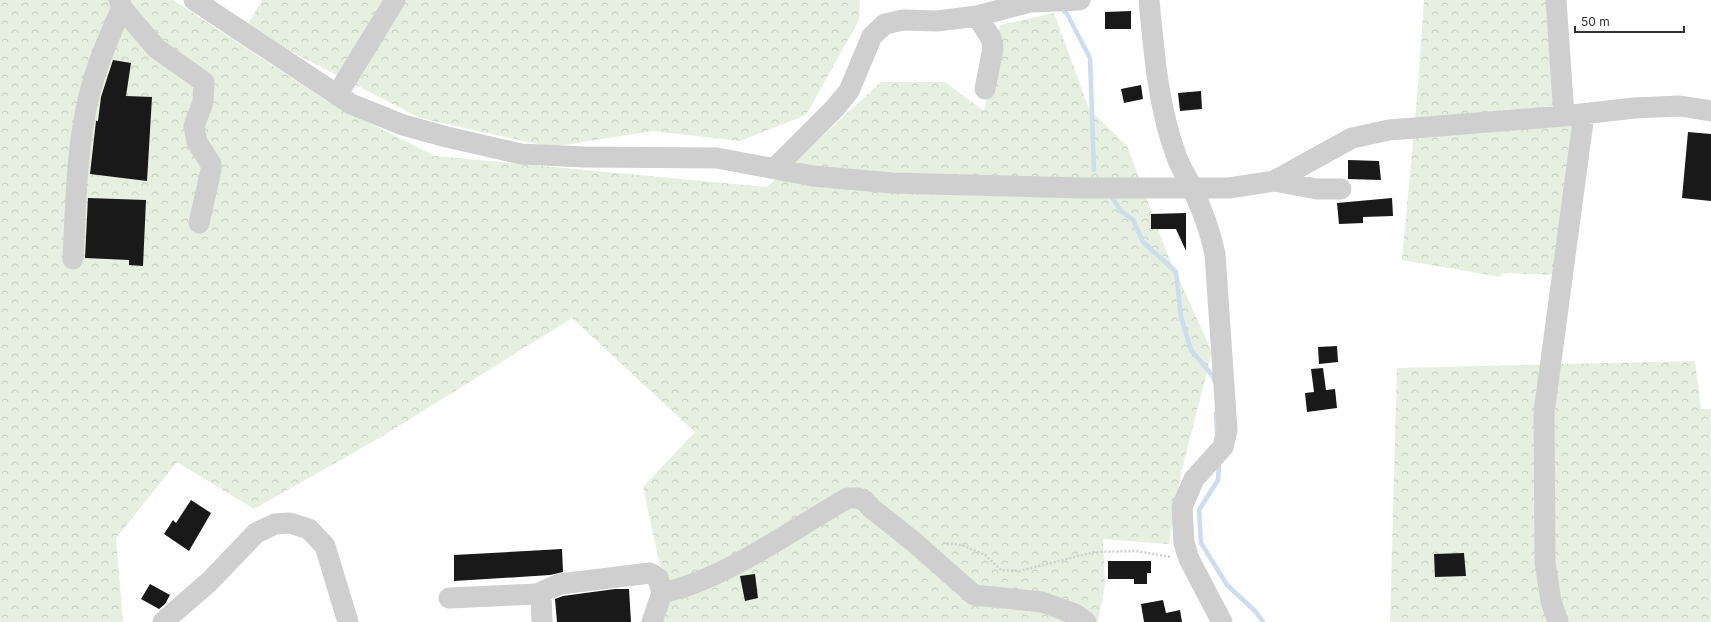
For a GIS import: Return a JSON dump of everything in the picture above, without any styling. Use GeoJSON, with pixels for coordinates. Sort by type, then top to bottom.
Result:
{"type":"FeatureCollection","features":[{"type":"Feature","properties":{"kind":"street"},"geometry":{"type":"LineString","coordinates":[[194,0],[351,104],[403,125],[521,154],[584,157],[717,158],[813,176],[892,183],[1082,188],[1228,188],[1274,181],[1316,188],[1341,189]]}},
{"type":"Feature","properties":{"kind":"street"},"geometry":{"type":"LineString","coordinates":[[337,96],[395,0]]}},
{"type":"Feature","properties":{"kind":"street"},"geometry":{"type":"LineString","coordinates":[[775,168],[835,108],[848,91],[872,36],[885,24],[902,20],[936,21],[978,16],[1029,1],[1080,0]]}},
{"type":"Feature","properties":{"kind":"street"},"geometry":{"type":"LineString","coordinates":[[1149,0],[1155,61],[1168,129],[1177,157],[1210,229],[1215,254],[1227,430],[1223,447],[1194,479],[1182,507],[1184,543],[1189,560],[1222,622]]}},
{"type":"Feature","properties":{"kind":"street"},"geometry":{"type":"LineString","coordinates":[[1556,0],[1564,116]]}},
{"type":"Feature","properties":{"kind":"street"},"geometry":{"type":"LineString","coordinates":[[120,4],[156,48],[204,82],[203,102],[194,126],[198,142],[211,164],[211,170],[199,223]]}},
{"type":"Feature","properties":{"kind":"street"},"geometry":{"type":"LineString","coordinates":[[73,259],[78,161],[89,96],[120,4]]}},
{"type":"Feature","properties":{"kind":"street"},"geometry":{"type":"LineString","coordinates":[[978,16],[990,38],[993,48],[985,89]]}},
{"type":"Feature","properties":{"kind":"street"},"geometry":{"type":"LineString","coordinates":[[1274,181],[1352,138],[1389,130],[1564,116],[1634,108],[1680,106],[1711,111]]}},
{"type":"Feature","properties":{"kind":"street"},"geometry":{"type":"LineString","coordinates":[[1558,622],[1551,601],[1546,562],[1544,413],[1584,114]]}},
{"type":"Feature","properties":{"kind":"street"},"geometry":{"type":"LineString","coordinates":[[662,593],[680,589],[736,564],[848,498],[858,498],[865,501],[871,508],[914,542],[974,595],[1042,602],[1074,614],[1086,622]]}},
{"type":"Feature","properties":{"kind":"street"},"geometry":{"type":"LineString","coordinates":[[163,622],[209,582],[256,533],[275,524],[290,523],[309,529],[325,546],[348,622]]}},
{"type":"Feature","properties":{"kind":"street"},"geometry":{"type":"LineString","coordinates":[[449,598],[537,594],[560,584],[650,573],[658,578],[662,593],[652,622]]}},
{"type":"Feature","properties":{"kind":"street"},"geometry":{"type":"LineString","coordinates":[[541,592],[542,622]]}},
{"type":"Feature","properties":{"kind":"path"},"geometry":{"type":"LineString","coordinates":[[914,542],[962,545],[985,555],[1001,570],[1020,571],[1094,552],[1136,551],[1189,560]]}},
{"type":"Feature","properties":{"kind":"green space"},"geometry":{"type":"Polygon","coordinates":[[[0,0],[173,0],[330,103],[435,156],[767,187],[881,82],[945,82],[984,111],[1000,25],[1054,13],[1089,109],[1127,146],[1167,253],[1212,352],[1182,469],[1169,544],[1103,539],[1105,584],[1098,622],[661,622],[663,579],[643,487],[695,432],[572,318],[381,437],[254,509],[177,462],[116,538],[123,622],[0,622],[0,0]]]}},
{"type":"Feature","properties":{"kind":"green space"},"geometry":{"type":"Polygon","coordinates":[[[262,0],[860,0],[859,20],[806,115],[740,141],[653,131],[551,147],[420,118],[246,28],[262,0]]]}},
{"type":"Feature","properties":{"kind":"green space"},"geometry":{"type":"Polygon","coordinates":[[[1424,0],[1561,0],[1564,116],[1581,114],[1562,275],[1503,273],[1500,277],[1402,260],[1417,98],[1424,0]]]}},
{"type":"Feature","properties":{"kind":"green space"},"geometry":{"type":"Polygon","coordinates":[[[1695,361],[1701,409],[1711,409],[1711,622],[1390,622],[1397,368],[1695,361]]]}},
{"type":"Feature","properties":{"kind":"building"},"geometry":{"type":"Polygon","coordinates":[[[1131,11],[1131,29],[1105,29],[1105,12],[1131,11]]]}},
{"type":"Feature","properties":{"kind":"building"},"geometry":{"type":"Polygon","coordinates":[[[113,60],[131,63],[126,96],[152,97],[147,181],[90,174],[96,121],[98,121],[101,97],[113,60]]]}},
{"type":"Feature","properties":{"kind":"building"},"geometry":{"type":"Polygon","coordinates":[[[1141,85],[1143,99],[1124,103],[1121,89],[1141,85]]]}},
{"type":"Feature","properties":{"kind":"building"},"geometry":{"type":"Polygon","coordinates":[[[1201,91],[1202,109],[1180,111],[1178,93],[1201,91]]]}},
{"type":"Feature","properties":{"kind":"building"},"geometry":{"type":"Polygon","coordinates":[[[1688,132],[1711,134],[1711,201],[1682,198],[1688,132]]]}},
{"type":"Feature","properties":{"kind":"building"},"geometry":{"type":"Polygon","coordinates":[[[1348,160],[1379,161],[1381,180],[1348,179],[1348,160]]]}},
{"type":"Feature","properties":{"kind":"building"},"geometry":{"type":"Polygon","coordinates":[[[88,198],[146,200],[143,266],[129,265],[129,260],[85,258],[88,198]]]}},
{"type":"Feature","properties":{"kind":"building"},"geometry":{"type":"Polygon","coordinates":[[[1392,198],[1393,216],[1363,217],[1363,223],[1339,224],[1337,203],[1392,198]]]}},
{"type":"Feature","properties":{"kind":"building"},"geometry":{"type":"Polygon","coordinates":[[[1186,213],[1186,251],[1176,229],[1151,229],[1151,214],[1186,213]]]}},
{"type":"Feature","properties":{"kind":"building"},"geometry":{"type":"Polygon","coordinates":[[[1337,346],[1338,362],[1319,364],[1318,347],[1337,346]]]}},
{"type":"Feature","properties":{"kind":"building"},"geometry":{"type":"Polygon","coordinates":[[[1323,368],[1326,390],[1335,389],[1337,408],[1307,412],[1305,393],[1314,392],[1311,369],[1323,368]]]}},
{"type":"Feature","properties":{"kind":"building"},"geometry":{"type":"Polygon","coordinates":[[[191,500],[211,513],[189,551],[164,534],[173,520],[176,523],[191,500]]]}},
{"type":"Feature","properties":{"kind":"building"},"geometry":{"type":"Polygon","coordinates":[[[562,549],[563,572],[550,575],[454,581],[454,555],[562,549]]]}},
{"type":"Feature","properties":{"kind":"building"},"geometry":{"type":"Polygon","coordinates":[[[1464,553],[1466,576],[1435,577],[1434,554],[1464,553]]]}},
{"type":"Feature","properties":{"kind":"building"},"geometry":{"type":"Polygon","coordinates":[[[1108,561],[1151,561],[1151,573],[1147,573],[1147,584],[1134,584],[1134,579],[1108,579],[1108,561]]]}},
{"type":"Feature","properties":{"kind":"building"},"geometry":{"type":"Polygon","coordinates":[[[755,574],[758,598],[745,601],[740,576],[755,574]]]}},
{"type":"Feature","properties":{"kind":"building"},"geometry":{"type":"Polygon","coordinates":[[[150,584],[170,595],[165,604],[159,609],[141,599],[150,584]]]}},
{"type":"Feature","properties":{"kind":"building"},"geometry":{"type":"Polygon","coordinates":[[[615,589],[629,589],[631,622],[557,622],[555,599],[563,596],[615,589]]]}},
{"type":"Feature","properties":{"kind":"building"},"geometry":{"type":"Polygon","coordinates":[[[1163,600],[1166,613],[1180,610],[1182,622],[1144,622],[1141,604],[1163,600]]]}},
{"type":"Feature","properties":{"kind":"waterway"},"geometry":{"type":"LineString","coordinates":[[1061,8],[1067,14],[1090,58],[1094,170]]}},
{"type":"Feature","properties":{"kind":"waterway"},"geometry":{"type":"LineString","coordinates":[[1113,199],[1121,211],[1133,220],[1143,242],[1176,272],[1181,317],[1191,350],[1212,375],[1215,382]]}},
{"type":"Feature","properties":{"kind":"waterway"},"geometry":{"type":"LineString","coordinates":[[1216,413],[1217,434]]}},
{"type":"Feature","properties":{"kind":"waterway"},"geometry":{"type":"LineString","coordinates":[[1219,463],[1218,480],[1199,510],[1201,543],[1227,585],[1256,612],[1263,622]]}}]}
